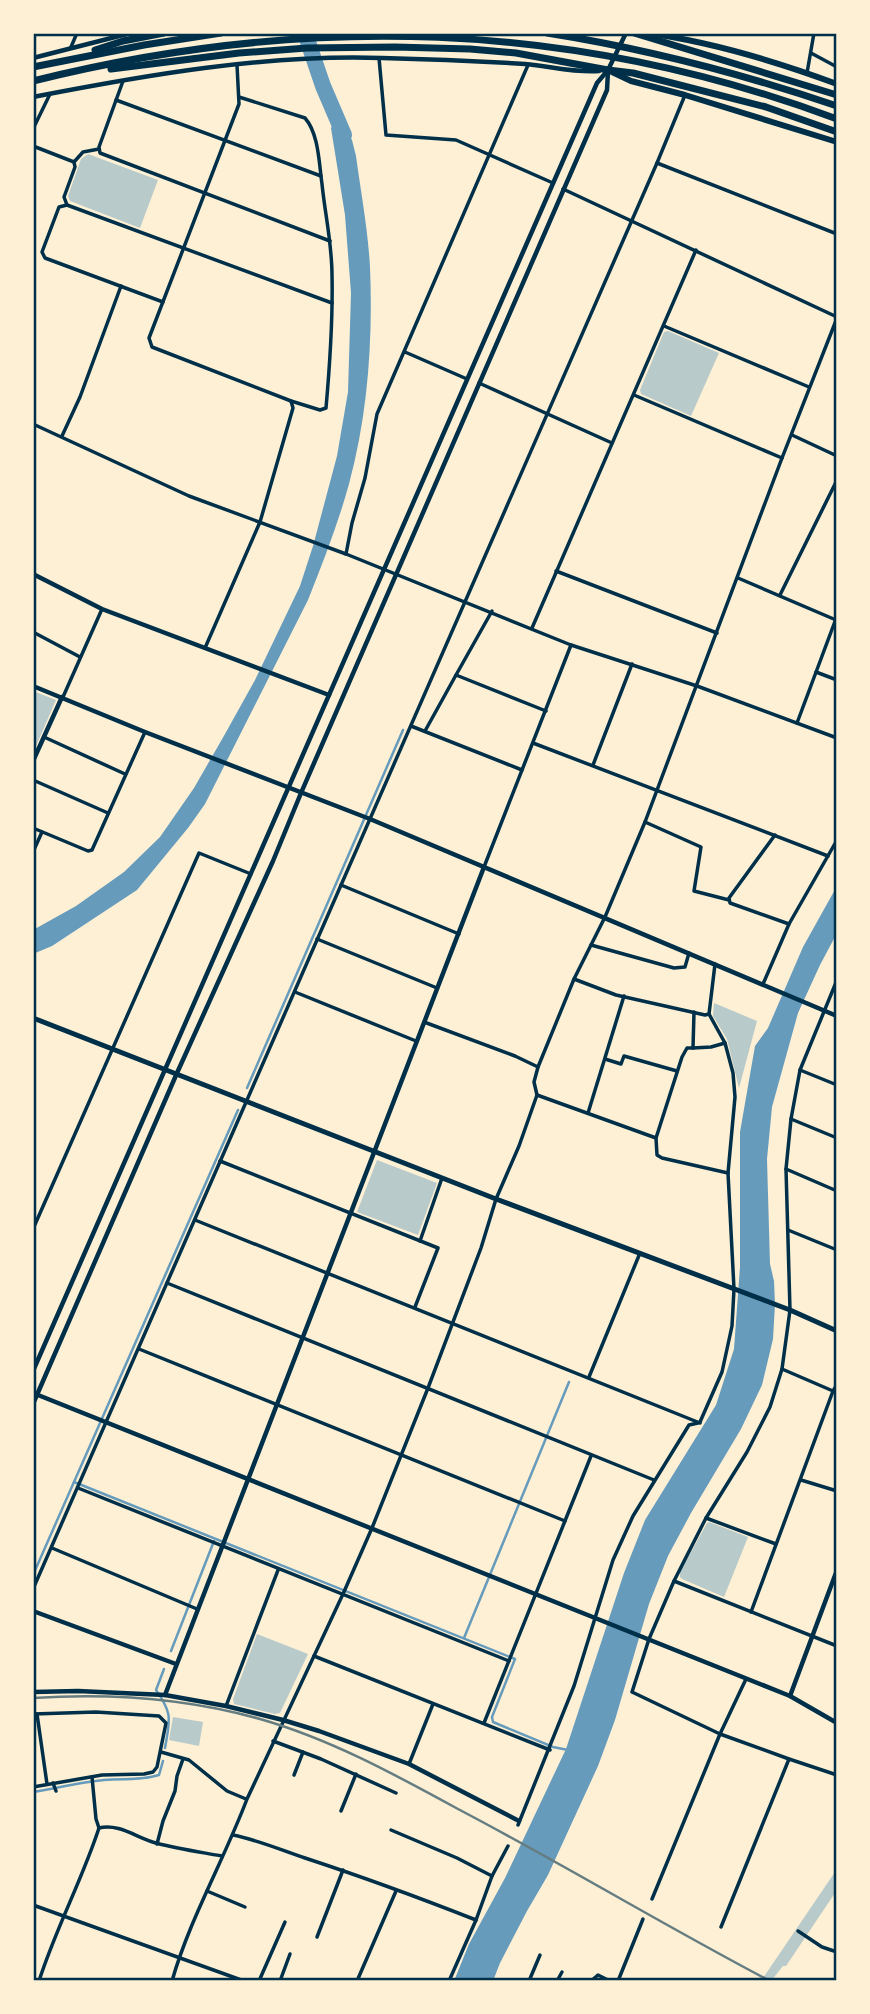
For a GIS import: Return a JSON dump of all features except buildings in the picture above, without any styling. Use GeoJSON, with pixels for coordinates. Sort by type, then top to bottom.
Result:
{"type":"FeatureCollection","features":[{"type":"Feature","properties":{"kind":"highway"},"geometry":{"type":"LineString","coordinates":[[65,61],[123,41],[164,33]]}},
{"type":"Feature","properties":{"kind":"highway"},"geometry":{"type":"LineString","coordinates":[[33,67],[221,33]]}},
{"type":"Feature","properties":{"kind":"highway"},"geometry":{"type":"LineString","coordinates":[[547,33],[611,43],[702,64],[837,106]]}},
{"type":"Feature","properties":{"kind":"highway"},"geometry":{"type":"LineString","coordinates":[[634,33],[836,95]]}},
{"type":"Feature","properties":{"kind":"highway"},"geometry":{"type":"LineString","coordinates":[[646,33],[678,37],[744,53],[837,84]]}},
{"type":"Feature","properties":{"kind":"highway"},"geometry":{"type":"LineString","coordinates":[[33,81],[158,55],[262,41],[333,36],[479,39],[558,48],[665,68],[769,96],[837,119]]}},
{"type":"Feature","properties":{"kind":"highway"},"geometry":{"type":"LineString","coordinates":[[67,73],[307,48],[470,49],[516,53],[633,73],[766,107],[837,132]]}},
{"type":"Feature","properties":{"kind":"highway"},"geometry":{"type":"LineString","coordinates":[[608,70],[631,81],[685,94],[837,142]]}},
{"type":"Feature","properties":{"kind":"main road"},"geometry":{"type":"LineString","coordinates":[[33,1018],[496,1199],[790,1310],[837,1331]]}},
{"type":"Feature","properties":{"kind":"street"},"geometry":{"type":"LineString","coordinates":[[71,49],[77,33]]}},
{"type":"Feature","properties":{"kind":"street"},"geometry":{"type":"LineString","coordinates":[[33,58],[131,33]]}},
{"type":"Feature","properties":{"kind":"street"},"geometry":{"type":"LineString","coordinates":[[33,1371],[597,83],[608,70],[625,33]]}},
{"type":"Feature","properties":{"kind":"street"},"geometry":{"type":"LineString","coordinates":[[807,73],[814,33]]}},
{"type":"Feature","properties":{"kind":"street"},"geometry":{"type":"LineString","coordinates":[[811,52],[837,66]]}},
{"type":"Feature","properties":{"kind":"street"},"geometry":{"type":"LineString","coordinates":[[33,97],[123,81],[298,59],[379,57],[528,65],[584,72],[608,70]]}},
{"type":"Feature","properties":{"kind":"street"},"geometry":{"type":"LineString","coordinates":[[379,57],[386,135],[456,140],[553,183]]}},
{"type":"Feature","properties":{"kind":"street"},"geometry":{"type":"LineString","coordinates":[[236,65],[239,104],[149,338],[152,347],[320,410],[326,408],[331,350],[332,273],[317,151],[310,125],[305,118],[239,97]]}},
{"type":"Feature","properties":{"kind":"street"},"geometry":{"type":"LineString","coordinates":[[346,554],[365,478],[377,414],[528,65]]}},
{"type":"Feature","properties":{"kind":"street"},"geometry":{"type":"LineString","coordinates":[[33,1404],[35,1393],[273,861],[607,90],[608,70]]}},
{"type":"Feature","properties":{"kind":"street"},"geometry":{"type":"LineString","coordinates":[[123,81],[99,146],[100,153],[330,241]]}},
{"type":"Feature","properties":{"kind":"street"},"geometry":{"type":"LineString","coordinates":[[33,129],[50,94]]}},
{"type":"Feature","properties":{"kind":"street"},"geometry":{"type":"LineString","coordinates":[[33,1589],[685,94]]}},
{"type":"Feature","properties":{"kind":"street"},"geometry":{"type":"LineString","coordinates":[[116,100],[320,176]]}},
{"type":"Feature","properties":{"kind":"street"},"geometry":{"type":"LineString","coordinates":[[33,146],[74,162]]}},
{"type":"Feature","properties":{"kind":"street"},"geometry":{"type":"LineString","coordinates":[[66,205],[64,197],[75,167],[74,162],[83,152],[99,149]]}},
{"type":"Feature","properties":{"kind":"street"},"geometry":{"type":"LineString","coordinates":[[657,163],[837,234]]}},
{"type":"Feature","properties":{"kind":"street"},"geometry":{"type":"LineString","coordinates":[[172,1981],[178,1957],[247,1799],[372,1528],[428,1388],[481,1248],[496,1199],[537,1095],[534,1082],[538,1067],[658,790],[837,318],[564,188]]}},
{"type":"Feature","properties":{"kind":"street"},"geometry":{"type":"LineString","coordinates":[[163,302],[45,258],[43,252],[59,207],[66,205],[332,303]]}},
{"type":"Feature","properties":{"kind":"street"},"geometry":{"type":"LineString","coordinates":[[532,628],[695,250]]}},
{"type":"Feature","properties":{"kind":"street"},"geometry":{"type":"LineString","coordinates":[[62,436],[121,286]]}},
{"type":"Feature","properties":{"kind":"street"},"geometry":{"type":"LineString","coordinates":[[664,326],[809,387]]}},
{"type":"Feature","properties":{"kind":"street"},"geometry":{"type":"LineString","coordinates":[[404,352],[467,379]]}},
{"type":"Feature","properties":{"kind":"street"},"geometry":{"type":"LineString","coordinates":[[480,383],[612,443]]}},
{"type":"Feature","properties":{"kind":"street"},"geometry":{"type":"LineString","coordinates":[[634,395],[782,458]]}},
{"type":"Feature","properties":{"kind":"street"},"geometry":{"type":"LineString","coordinates":[[205,649],[260,523],[293,408],[291,401]]}},
{"type":"Feature","properties":{"kind":"street"},"geometry":{"type":"LineString","coordinates":[[33,424],[188,496],[465,600],[571,645],[697,686],[837,738]]}},
{"type":"Feature","properties":{"kind":"street"},"geometry":{"type":"LineString","coordinates":[[792,435],[837,456]]}},
{"type":"Feature","properties":{"kind":"street"},"geometry":{"type":"LineString","coordinates":[[780,595],[837,480]]}},
{"type":"Feature","properties":{"kind":"street"},"geometry":{"type":"LineString","coordinates":[[556,571],[717,633]]}},
{"type":"Feature","properties":{"kind":"street"},"geometry":{"type":"LineString","coordinates":[[33,574],[102,610],[329,695]]}},
{"type":"Feature","properties":{"kind":"street"},"geometry":{"type":"LineString","coordinates":[[738,578],[836,619],[797,723]]}},
{"type":"Feature","properties":{"kind":"street"},"geometry":{"type":"LineString","coordinates":[[33,761],[102,610]]}},
{"type":"Feature","properties":{"kind":"street"},"geometry":{"type":"LineString","coordinates":[[425,731],[492,611]]}},
{"type":"Feature","properties":{"kind":"street"},"geometry":{"type":"LineString","coordinates":[[33,632],[80,657]]}},
{"type":"Feature","properties":{"kind":"street"},"geometry":{"type":"LineString","coordinates":[[165,1695],[571,645]]}},
{"type":"Feature","properties":{"kind":"street"},"geometry":{"type":"LineString","coordinates":[[593,765],[632,664]]}},
{"type":"Feature","properties":{"kind":"street"},"geometry":{"type":"LineString","coordinates":[[816,672],[837,680]]}},
{"type":"Feature","properties":{"kind":"street"},"geometry":{"type":"LineString","coordinates":[[456,675],[546,711]]}},
{"type":"Feature","properties":{"kind":"street"},"geometry":{"type":"LineString","coordinates":[[33,686],[370,818],[837,1016]]}},
{"type":"Feature","properties":{"kind":"street"},"geometry":{"type":"LineString","coordinates":[[411,726],[522,770]]}},
{"type":"Feature","properties":{"kind":"street"},"geometry":{"type":"LineString","coordinates":[[33,828],[88,851],[92,850],[145,732]]}},
{"type":"Feature","properties":{"kind":"street"},"geometry":{"type":"LineString","coordinates":[[44,737],[126,774]]}},
{"type":"Feature","properties":{"kind":"street"},"geometry":{"type":"LineString","coordinates":[[533,743],[828,856]]}},
{"type":"Feature","properties":{"kind":"street"},"geometry":{"type":"LineString","coordinates":[[33,780],[108,813]]}},
{"type":"Feature","properties":{"kind":"street"},"geometry":{"type":"LineString","coordinates":[[645,822],[701,847],[694,891],[729,900],[730,903],[789,924]]}},
{"type":"Feature","properties":{"kind":"street"},"geometry":{"type":"LineString","coordinates":[[33,852],[42,832]]}},
{"type":"Feature","properties":{"kind":"street"},"geometry":{"type":"LineString","coordinates":[[729,900],[775,835]]}},
{"type":"Feature","properties":{"kind":"street"},"geometry":{"type":"LineString","coordinates":[[763,984],[789,924],[837,840]]}},
{"type":"Feature","properties":{"kind":"street"},"geometry":{"type":"LineString","coordinates":[[33,1229],[199,853],[251,874]]}},
{"type":"Feature","properties":{"kind":"street"},"geometry":{"type":"LineString","coordinates":[[341,885],[458,934]]}},
{"type":"Feature","properties":{"kind":"street"},"geometry":{"type":"LineString","coordinates":[[317,939],[438,988]]}},
{"type":"Feature","properties":{"kind":"street"},"geometry":{"type":"LineString","coordinates":[[591,944],[674,968],[685,967],[690,953]]}},
{"type":"Feature","properties":{"kind":"street"},"geometry":{"type":"LineString","coordinates":[[700,1423],[722,1372],[732,1326],[736,1289],[728,1173],[735,1097],[733,1073],[724,1043],[709,1014],[715,964]]}},
{"type":"Feature","properties":{"kind":"street"},"geometry":{"type":"LineString","coordinates":[[574,979],[624,996],[709,1014]]}},
{"type":"Feature","properties":{"kind":"street"},"geometry":{"type":"LineString","coordinates":[[837,980],[800,1070],[790,1119],[786,1169],[790,1310],[782,1369],[770,1407],[747,1452],[706,1518],[674,1581],[649,1639],[632,1692],[719,1734],[837,1774]]}},
{"type":"Feature","properties":{"kind":"street"},"geometry":{"type":"LineString","coordinates":[[295,992],[416,1041]]}},
{"type":"Feature","properties":{"kind":"street"},"geometry":{"type":"LineString","coordinates":[[588,1113],[624,996]]}},
{"type":"Feature","properties":{"kind":"street"},"geometry":{"type":"LineString","coordinates":[[693,1048],[694,1012]]}},
{"type":"Feature","properties":{"kind":"street"},"geometry":{"type":"LineString","coordinates":[[424,1022],[538,1067]]}},
{"type":"Feature","properties":{"kind":"street"},"geometry":{"type":"LineString","coordinates":[[724,1043],[687,1048],[656,1138],[657,1155],[662,1158],[728,1173]]}},
{"type":"Feature","properties":{"kind":"street"},"geometry":{"type":"LineString","coordinates":[[605,1059],[621,1064],[624,1056],[677,1071]]}},
{"type":"Feature","properties":{"kind":"street"},"geometry":{"type":"LineString","coordinates":[[800,1070],[837,1085]]}},
{"type":"Feature","properties":{"kind":"street"},"geometry":{"type":"LineString","coordinates":[[537,1095],[656,1138]]}},
{"type":"Feature","properties":{"kind":"street"},"geometry":{"type":"LineString","coordinates":[[790,1119],[837,1138]]}},
{"type":"Feature","properties":{"kind":"street"},"geometry":{"type":"LineString","coordinates":[[220,1161],[438,1248],[415,1307]]}},
{"type":"Feature","properties":{"kind":"street"},"geometry":{"type":"LineString","coordinates":[[786,1169],[837,1191]]}},
{"type":"Feature","properties":{"kind":"street"},"geometry":{"type":"LineString","coordinates":[[420,1241],[442,1178]]}},
{"type":"Feature","properties":{"kind":"street"},"geometry":{"type":"LineString","coordinates":[[195,1219],[700,1423]]}},
{"type":"Feature","properties":{"kind":"street"},"geometry":{"type":"LineString","coordinates":[[788,1230],[837,1250]]}},
{"type":"Feature","properties":{"kind":"street"},"geometry":{"type":"LineString","coordinates":[[589,1377],[640,1252]]}},
{"type":"Feature","properties":{"kind":"street"},"geometry":{"type":"LineString","coordinates":[[167,1283],[654,1480]]}},
{"type":"Feature","properties":{"kind":"street"},"geometry":{"type":"LineString","coordinates":[[139,1349],[565,1521]]}},
{"type":"Feature","properties":{"kind":"street"},"geometry":{"type":"LineString","coordinates":[[782,1369],[833,1391]]}},
{"type":"Feature","properties":{"kind":"street"},"geometry":{"type":"LineString","coordinates":[[751,1612],[837,1384]]}},
{"type":"Feature","properties":{"kind":"street"},"geometry":{"type":"LineString","coordinates":[[35,1393],[790,1696],[837,1723]]}},
{"type":"Feature","properties":{"kind":"street"},"geometry":{"type":"LineString","coordinates":[[33,1692],[165,1695],[283,1720],[409,1764],[518,1823],[575,1686],[613,1560],[633,1517],[689,1424],[700,1423]]}},
{"type":"Feature","properties":{"kind":"street"},"geometry":{"type":"LineString","coordinates":[[484,1723],[592,1455]]}},
{"type":"Feature","properties":{"kind":"street"},"geometry":{"type":"LineString","coordinates":[[801,1480],[837,1492]]}},
{"type":"Feature","properties":{"kind":"street"},"geometry":{"type":"LineString","coordinates":[[78,1488],[509,1661]]}},
{"type":"Feature","properties":{"kind":"street"},"geometry":{"type":"LineString","coordinates":[[706,1518],[776,1544]]}},
{"type":"Feature","properties":{"kind":"street"},"geometry":{"type":"LineString","coordinates":[[52,1548],[197,1609]]}},
{"type":"Feature","properties":{"kind":"street"},"geometry":{"type":"LineString","coordinates":[[226,1706],[278,1570]]}},
{"type":"Feature","properties":{"kind":"street"},"geometry":{"type":"LineString","coordinates":[[790,1696],[837,1570]]}},
{"type":"Feature","properties":{"kind":"street"},"geometry":{"type":"LineString","coordinates":[[674,1581],[837,1646]]}},
{"type":"Feature","properties":{"kind":"street"},"geometry":{"type":"LineString","coordinates":[[33,1611],[176,1664]]}},
{"type":"Feature","properties":{"kind":"street"},"geometry":{"type":"LineString","coordinates":[[314,1656],[550,1750]]}},
{"type":"Feature","properties":{"kind":"street"},"geometry":{"type":"LineString","coordinates":[[652,1899],[719,1734],[746,1679]]}},
{"type":"Feature","properties":{"kind":"street"},"geometry":{"type":"LineString","coordinates":[[409,1764],[433,1704]]}},
{"type":"Feature","properties":{"kind":"street"},"geometry":{"type":"LineString","coordinates":[[33,1787],[92,1777],[153,1772],[161,1752],[166,1723],[159,1716],[96,1712],[35,1714],[47,1784]]}},
{"type":"Feature","properties":{"kind":"street"},"geometry":{"type":"LineString","coordinates":[[273,1741],[396,1793]]}},
{"type":"Feature","properties":{"kind":"street"},"geometry":{"type":"LineString","coordinates":[[161,1752],[189,1760],[227,1791],[247,1799]]}},
{"type":"Feature","properties":{"kind":"street"},"geometry":{"type":"LineString","coordinates":[[294,1775],[303,1752]]}},
{"type":"Feature","properties":{"kind":"street"},"geometry":{"type":"LineString","coordinates":[[157,1844],[183,1759]]}},
{"type":"Feature","properties":{"kind":"street"},"geometry":{"type":"LineString","coordinates":[[721,1927],[789,1759]]}},
{"type":"Feature","properties":{"kind":"street"},"geometry":{"type":"LineString","coordinates":[[341,1811],[356,1774]]}},
{"type":"Feature","properties":{"kind":"street"},"geometry":{"type":"LineString","coordinates":[[39,1981],[99,1828],[92,1777]]}},
{"type":"Feature","properties":{"kind":"street"},"geometry":{"type":"LineString","coordinates":[[53,1783],[56,1791]]}},
{"type":"Feature","properties":{"kind":"street"},"geometry":{"type":"LineString","coordinates":[[99,1828],[104,1826],[122,1829],[157,1844],[222,1856]]}},
{"type":"Feature","properties":{"kind":"street"},"geometry":{"type":"LineString","coordinates":[[391,1830],[492,1876]]}},
{"type":"Feature","properties":{"kind":"street"},"geometry":{"type":"LineString","coordinates":[[233,1835],[254,1839],[343,1870],[476,1920]]}},
{"type":"Feature","properties":{"kind":"street"},"geometry":{"type":"LineString","coordinates":[[449,1981],[492,1876],[508,1846]]}},
{"type":"Feature","properties":{"kind":"street"},"geometry":{"type":"LineString","coordinates":[[317,1937],[343,1870]]}},
{"type":"Feature","properties":{"kind":"street"},"geometry":{"type":"LineString","coordinates":[[207,1891],[246,1908]]}},
{"type":"Feature","properties":{"kind":"street"},"geometry":{"type":"LineString","coordinates":[[357,1981],[396,1891]]}},
{"type":"Feature","properties":{"kind":"street"},"geometry":{"type":"LineString","coordinates":[[33,1905],[244,1981]]}},
{"type":"Feature","properties":{"kind":"street"},"geometry":{"type":"LineString","coordinates":[[618,1981],[643,1919]]}},
{"type":"Feature","properties":{"kind":"street"},"geometry":{"type":"LineString","coordinates":[[258,1981],[285,1922]]}},
{"type":"Feature","properties":{"kind":"street"},"geometry":{"type":"LineString","coordinates":[[798,1931],[822,1947],[837,1952]]}},
{"type":"Feature","properties":{"kind":"street"},"geometry":{"type":"LineString","coordinates":[[279,1981],[290,1954]]}},
{"type":"Feature","properties":{"kind":"street"},"geometry":{"type":"LineString","coordinates":[[529,1981],[540,1955]]}},
{"type":"Feature","properties":{"kind":"street"},"geometry":{"type":"LineString","coordinates":[[280,1961],[286,1964]]}},
{"type":"Feature","properties":{"kind":"street"},"geometry":{"type":"LineString","coordinates":[[557,1981],[562,1972]]}},
{"type":"Feature","properties":{"kind":"street"},"geometry":{"type":"LineString","coordinates":[[591,1981],[598,1975],[610,1981]]}},
{"type":"Feature","properties":{"kind":"shaded area"},"geometry":{"type":"Polygon","coordinates":[[[88,154],[158,180],[140,228],[70,201],[68,196],[81,159],[88,154]]]}},
{"type":"Feature","properties":{"kind":"shaded area"},"geometry":{"type":"Polygon","coordinates":[[[668,331],[719,353],[691,416],[641,394],[640,390],[664,332],[668,331]]]}},
{"type":"Feature","properties":{"kind":"shaded area"},"geometry":{"type":"Polygon","coordinates":[[[33,691],[56,700],[33,753],[33,691]]]}},
{"type":"Feature","properties":{"kind":"shaded area"},"geometry":{"type":"Polygon","coordinates":[[[714,1003],[757,1021],[739,1088],[727,1039],[713,1016],[714,1003]]]}},
{"type":"Feature","properties":{"kind":"shaded area"},"geometry":{"type":"Polygon","coordinates":[[[377,1160],[437,1183],[418,1235],[357,1212],[377,1160]]]}},
{"type":"Feature","properties":{"kind":"shaded area"},"geometry":{"type":"Polygon","coordinates":[[[709,1522],[748,1537],[724,1597],[680,1577],[680,1572],[709,1522]]]}},
{"type":"Feature","properties":{"kind":"shaded area"},"geometry":{"type":"Polygon","coordinates":[[[257,1634],[308,1654],[280,1713],[234,1704],[233,1699],[257,1634]]]}},
{"type":"Feature","properties":{"kind":"shaded area"},"geometry":{"type":"Polygon","coordinates":[[[173,1717],[203,1722],[199,1746],[169,1740],[173,1717]]]}},
{"type":"Feature","properties":{"kind":"shaded area"},"geometry":{"type":"Polygon","coordinates":[[[837,1869],[837,1890],[786,1966],[783,1966],[771,1981],[761,1981],[837,1869]]]}},
{"type":"Feature","properties":{"kind":"water"},"geometry":{"type":"Polygon","coordinates":[[[337,116],[352,140],[356,156],[369,253],[371,322],[361,431],[349,484],[330,543],[308,600],[205,804],[188,828],[137,890],[52,946],[33,954],[33,930],[76,906],[124,872],[160,837],[194,788],[225,734],[255,680],[300,586],[337,456],[348,392],[351,293],[345,215],[331,128],[337,116]]]}},
{"type":"Feature","properties":{"kind":"water"},"geometry":{"type":"Polygon","coordinates":[[[837,886],[837,933],[798,1013],[772,1107],[767,1159],[770,1264],[775,1304],[773,1339],[762,1385],[741,1429],[668,1556],[649,1604],[615,1720],[598,1766],[548,1875],[493,1981],[454,1981],[469,1944],[505,1878],[566,1749],[624,1573],[645,1520],[716,1405],[734,1349],[740,1267],[740,1132],[755,1046],[768,1028],[803,947],[837,886]]]}},
{"type":"Feature","properties":{"kind":"waterway"},"geometry":{"type":"LineString","coordinates":[[305,33],[323,86],[344,135]]}},
{"type":"Feature","properties":{"kind":"waterway"},"geometry":{"type":"LineString","coordinates":[[247,1088],[403,730]]}},
{"type":"Feature","properties":{"kind":"waterway"},"geometry":{"type":"LineString","coordinates":[[33,1575],[238,1110]]}},
{"type":"Feature","properties":{"kind":"waterway"},"geometry":{"type":"LineString","coordinates":[[464,1638],[569,1382]]}},
{"type":"Feature","properties":{"kind":"waterway"},"geometry":{"type":"LineString","coordinates":[[74,1482],[515,1659],[492,1717],[493,1722],[553,1747],[568,1750]]}},
{"type":"Feature","properties":{"kind":"waterway"},"geometry":{"type":"LineString","coordinates":[[171,1651],[214,1541]]}},
{"type":"Feature","properties":{"kind":"waterway"},"geometry":{"type":"LineString","coordinates":[[164,1669],[156,1690],[169,1717],[165,1748]]}},
{"type":"Feature","properties":{"kind":"waterway"},"geometry":{"type":"LineString","coordinates":[[33,1792],[95,1781],[152,1777],[159,1775],[163,1761]]}},
{"type":"Feature","properties":{"kind":"railway"},"geometry":{"type":"LineString","coordinates":[[33,1698],[90,1696],[176,1702],[232,1712],[286,1727],[361,1758],[410,1783],[770,1981]]}}]}
